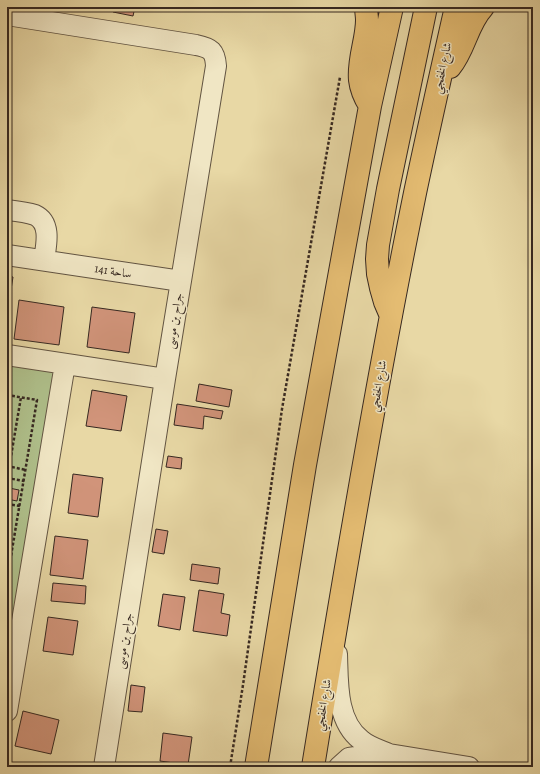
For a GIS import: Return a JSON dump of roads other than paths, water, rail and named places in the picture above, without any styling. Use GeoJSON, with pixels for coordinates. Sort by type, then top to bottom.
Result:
{"type":"FeatureCollection","features":[{"type":"Feature","properties":{"kind":"highway"},"geometry":{"type":"LineString","coordinates":[[366,7],[367,20],[360,81],[365,98],[370,106]]}},
{"type":"Feature","properties":{"kind":"highway"},"geometry":{"type":"LineString","coordinates":[[256,767],[305,466],[370,106],[392,7]]}},
{"type":"Feature","properties":{"kind":"highway"},"geometry":{"type":"LineString","coordinates":[[391,316],[379,281],[377,259],[378,244],[426,7]]}},
{"type":"Feature","properties":{"kind":"highway","name":"شارع الخفجي"},"geometry":{"type":"LineString","coordinates":[[313,767],[359,490],[391,316],[414,199],[456,7]]}},
{"type":"Feature","properties":{"kind":"highway"},"geometry":{"type":"LineString","coordinates":[[441,75],[446,72],[454,62],[473,20],[483,7]]}},
{"type":"Feature","properties":{"kind":"street","name":"جراح بن موسى"},"geometry":{"type":"LineString","coordinates":[[7,15],[39,14],[204,46],[212,51],[216,57],[216,66],[104,767]]}},
{"type":"Feature","properties":{"kind":"street"},"geometry":{"type":"LineString","coordinates":[[7,210],[35,215],[46,226],[47,235],[44,260]]}},
{"type":"Feature","properties":{"kind":"street","name":"ساحة 141"},"geometry":{"type":"LineString","coordinates":[[7,255],[181,281]]}},
{"type":"Feature","properties":{"kind":"street"},"geometry":{"type":"LineString","coordinates":[[7,355],[165,379]]}},
{"type":"Feature","properties":{"kind":"street"},"geometry":{"type":"LineString","coordinates":[[7,711],[9,678],[65,364]]}},
{"type":"Feature","properties":{"kind":"street"},"geometry":{"type":"LineString","coordinates":[[335,630],[338,682],[345,720],[354,734],[362,741],[389,754]]}},
{"type":"Feature","properties":{"kind":"street"},"geometry":{"type":"LineString","coordinates":[[339,767],[349,758],[389,754],[469,767]]}}]}
